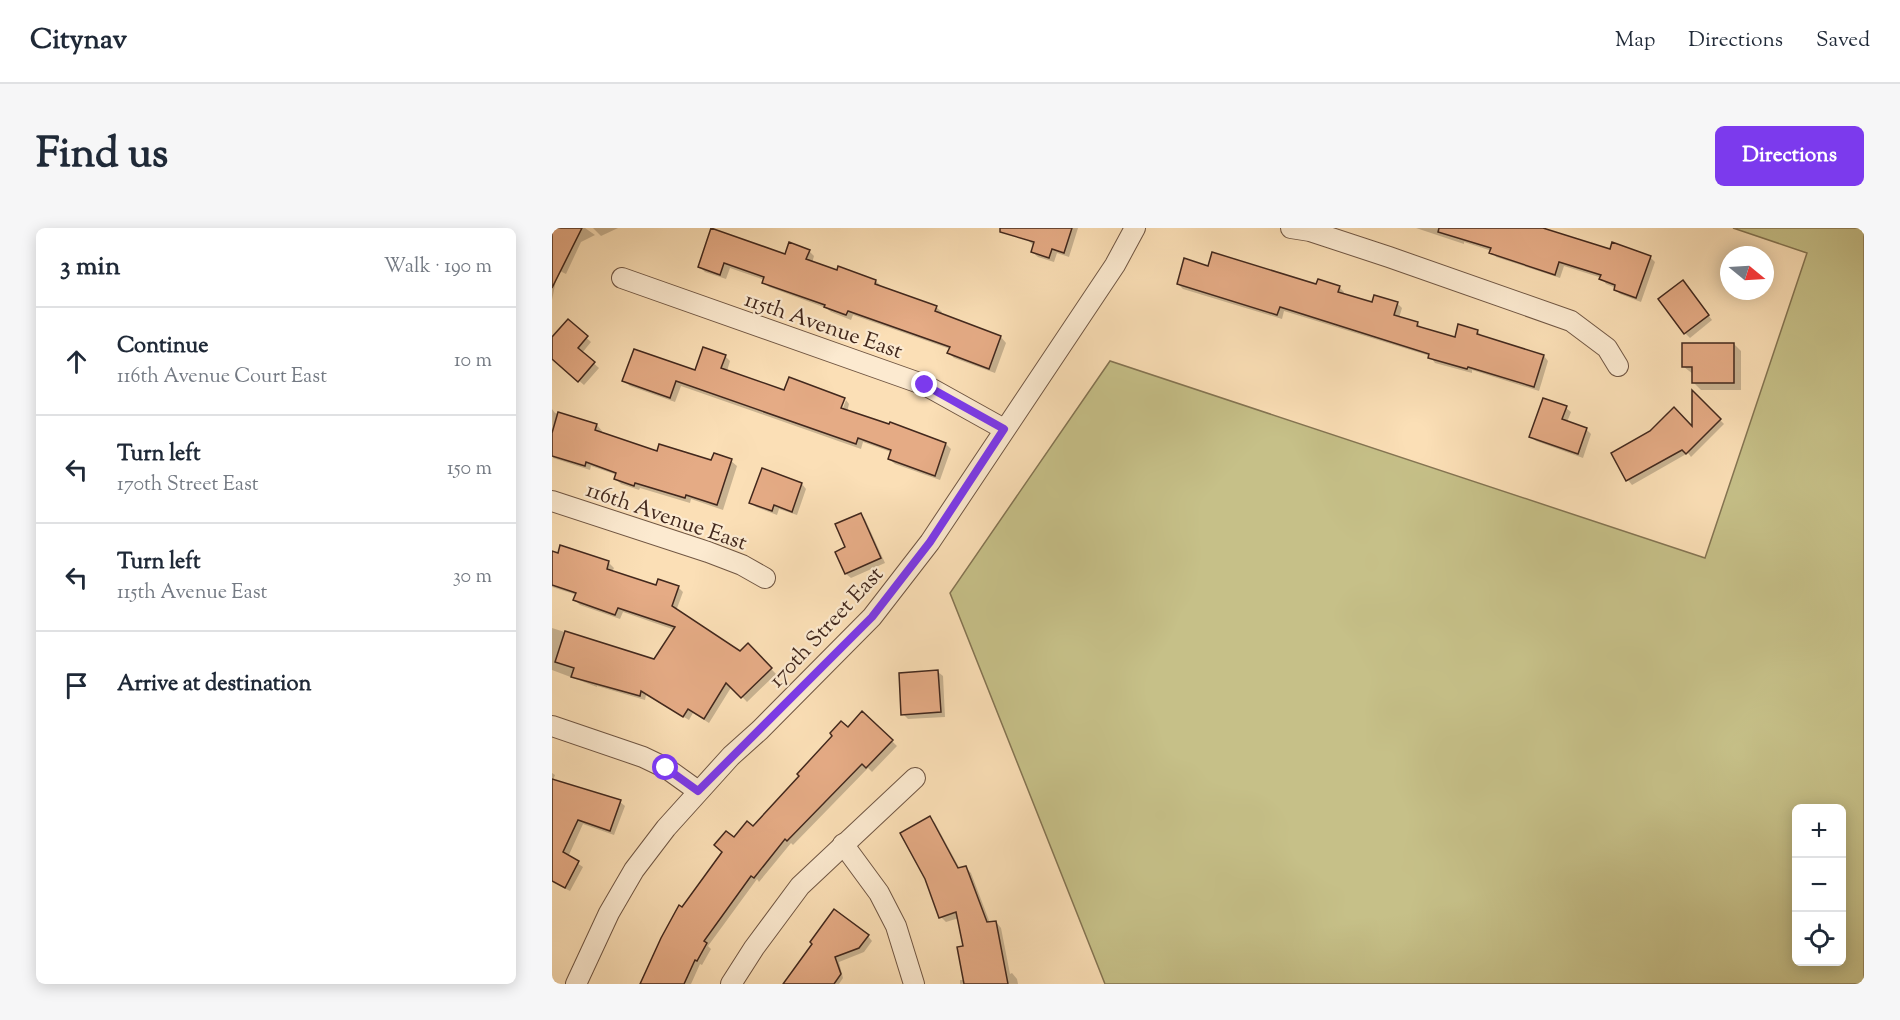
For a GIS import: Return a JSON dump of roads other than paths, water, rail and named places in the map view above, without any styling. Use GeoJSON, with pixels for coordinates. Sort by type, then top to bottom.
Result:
{"type":"FeatureCollection","features":[{"type":"Feature","properties":{"kind":"street","name":"170th Street East"},"geometry":{"type":"LineString","coordinates":[[576,984],[609,913],[634,870],[666,828],[698,791],[872,617],[930,542],[1115,265],[1135,228]]}},
{"type":"Feature","properties":{"kind":"street"},"geometry":{"type":"LineString","coordinates":[[1291,228],[1310,231],[1571,321],[1606,348],[1618,366]]}},
{"type":"Feature","properties":{"kind":"street","name":"115th Avenue East"},"geometry":{"type":"LineString","coordinates":[[622,278],[925,385],[1004,429]]}},
{"type":"Feature","properties":{"kind":"street","name":"116th Avenue East"},"geometry":{"type":"LineString","coordinates":[[552,501],[708,552],[741,565],[765,578]]}},
{"type":"Feature","properties":{"kind":"street"},"geometry":{"type":"LineString","coordinates":[[552,726],[666,768],[698,791]]}},
{"type":"Feature","properties":{"kind":"street"},"geometry":{"type":"LineString","coordinates":[[731,984],[754,948],[800,886],[915,778]]}},
{"type":"Feature","properties":{"kind":"street"},"geometry":{"type":"LineString","coordinates":[[843,844],[879,893],[896,926],[914,984]]}}]}
